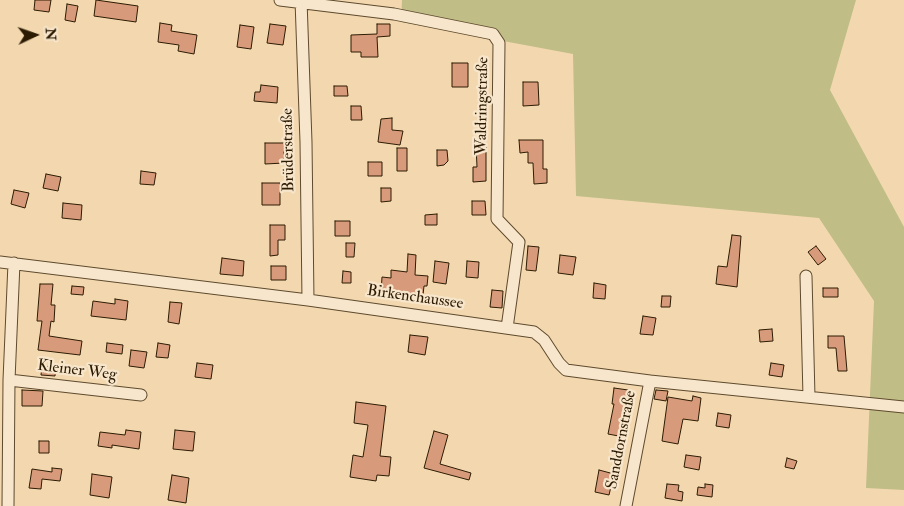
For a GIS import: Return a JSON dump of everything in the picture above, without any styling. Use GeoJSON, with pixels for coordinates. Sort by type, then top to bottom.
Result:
{"type":"FeatureCollection","features":[{"type":"Feature","properties":{"kind":"street","name":"Waldringstraße"},"geometry":{"type":"LineString","coordinates":[[280,0],[301,1],[394,14],[493,34],[499,43],[497,219],[519,242],[507,328]]}},
{"type":"Feature","properties":{"kind":"street","name":"Brüderstraße"},"geometry":{"type":"LineString","coordinates":[[301,1],[306,142],[308,300]]}},
{"type":"Feature","properties":{"kind":"street","name":"Birkenchaussee"},"geometry":{"type":"LineString","coordinates":[[0,262],[308,300],[534,332],[544,340],[559,363],[566,370],[650,381],[904,407]]}},
{"type":"Feature","properties":{"kind":"street"},"geometry":{"type":"LineString","coordinates":[[8,506],[9,380],[14,263]]}},
{"type":"Feature","properties":{"kind":"street"},"geometry":{"type":"LineString","coordinates":[[806,276],[809,397]]}},
{"type":"Feature","properties":{"kind":"street","name":"Kleiner Weg"},"geometry":{"type":"LineString","coordinates":[[9,380],[141,395]]}},
{"type":"Feature","properties":{"kind":"street","name":"Sanddornstraße"},"geometry":{"type":"LineString","coordinates":[[626,506],[650,381]]}},
{"type":"Feature","properties":{"kind":"shaded area"},"geometry":{"type":"Polygon","coordinates":[[[402,0],[856,0],[830,90],[904,227],[904,490],[866,488],[874,301],[819,218],[576,196],[573,54],[401,22],[402,0]]]}},
{"type":"Feature","properties":{"kind":"building"},"geometry":{"type":"Polygon","coordinates":[[[35,0],[51,0],[49,12],[34,10],[35,0]]]}},
{"type":"Feature","properties":{"kind":"building"},"geometry":{"type":"Polygon","coordinates":[[[96,0],[138,6],[136,22],[94,16],[96,0]]]}},
{"type":"Feature","properties":{"kind":"building"},"geometry":{"type":"Polygon","coordinates":[[[67,4],[78,6],[75,22],[65,20],[67,4]]]}},
{"type":"Feature","properties":{"kind":"building"},"geometry":{"type":"Polygon","coordinates":[[[160,23],[172,25],[171,31],[197,35],[194,54],[178,51],[179,45],[158,42],[160,23]]]}},
{"type":"Feature","properties":{"kind":"building"},"geometry":{"type":"Polygon","coordinates":[[[270,24],[286,26],[283,45],[267,43],[270,24]]]}},
{"type":"Feature","properties":{"kind":"building"},"geometry":{"type":"Polygon","coordinates":[[[377,24],[390,24],[390,36],[377,37],[378,57],[361,57],[361,52],[351,52],[351,35],[377,34],[377,24]]]}},
{"type":"Feature","properties":{"kind":"building"},"geometry":{"type":"Polygon","coordinates":[[[240,25],[254,27],[251,49],[237,47],[240,25]]]}},
{"type":"Feature","properties":{"kind":"building"},"geometry":{"type":"Polygon","coordinates":[[[452,63],[468,63],[468,87],[452,87],[452,63]]]}},
{"type":"Feature","properties":{"kind":"building"},"geometry":{"type":"Polygon","coordinates":[[[523,82],[538,82],[539,105],[523,106],[523,82]]]}},
{"type":"Feature","properties":{"kind":"building"},"geometry":{"type":"Polygon","coordinates":[[[261,85],[278,87],[277,103],[254,101],[255,92],[260,92],[261,85]]]}},
{"type":"Feature","properties":{"kind":"building"},"geometry":{"type":"Polygon","coordinates":[[[334,86],[347,86],[348,96],[334,96],[334,86]]]}},
{"type":"Feature","properties":{"kind":"building"},"geometry":{"type":"Polygon","coordinates":[[[351,106],[361,106],[362,120],[351,120],[351,106]]]}},
{"type":"Feature","properties":{"kind":"building"},"geometry":{"type":"Polygon","coordinates":[[[392,118],[392,130],[403,131],[400,145],[378,142],[381,119],[392,118]]]}},
{"type":"Feature","properties":{"kind":"building"},"geometry":{"type":"Polygon","coordinates":[[[519,140],[543,140],[543,169],[547,169],[547,183],[534,184],[533,163],[528,163],[528,152],[520,153],[519,140]]]}},
{"type":"Feature","properties":{"kind":"building"},"geometry":{"type":"Polygon","coordinates":[[[265,143],[284,143],[284,163],[265,164],[265,143]]]}},
{"type":"Feature","properties":{"kind":"building"},"geometry":{"type":"Polygon","coordinates":[[[486,144],[486,181],[473,182],[473,167],[477,167],[476,145],[486,144]]]}},
{"type":"Feature","properties":{"kind":"building"},"geometry":{"type":"Polygon","coordinates":[[[397,148],[407,148],[407,171],[397,171],[397,148]]]}},
{"type":"Feature","properties":{"kind":"building"},"geometry":{"type":"Polygon","coordinates":[[[437,150],[447,150],[448,161],[444,165],[437,166],[437,150]]]}},
{"type":"Feature","properties":{"kind":"building"},"geometry":{"type":"Polygon","coordinates":[[[368,162],[382,162],[382,176],[368,176],[368,162]]]}},
{"type":"Feature","properties":{"kind":"building"},"geometry":{"type":"Polygon","coordinates":[[[141,171],[156,173],[154,185],[140,184],[141,171]]]}},
{"type":"Feature","properties":{"kind":"building"},"geometry":{"type":"Polygon","coordinates":[[[46,174],[61,177],[58,191],[43,188],[46,174]]]}},
{"type":"Feature","properties":{"kind":"building"},"geometry":{"type":"Polygon","coordinates":[[[262,183],[280,183],[280,205],[262,205],[262,183]]]}},
{"type":"Feature","properties":{"kind":"building"},"geometry":{"type":"Polygon","coordinates":[[[381,188],[391,188],[391,201],[381,202],[381,188]]]}},
{"type":"Feature","properties":{"kind":"building"},"geometry":{"type":"Polygon","coordinates":[[[14,190],[29,193],[25,208],[11,204],[14,190]]]}},
{"type":"Feature","properties":{"kind":"building"},"geometry":{"type":"Polygon","coordinates":[[[472,201],[485,201],[486,215],[472,215],[472,201]]]}},
{"type":"Feature","properties":{"kind":"building"},"geometry":{"type":"Polygon","coordinates":[[[63,203],[82,205],[81,220],[62,218],[63,203]]]}},
{"type":"Feature","properties":{"kind":"building"},"geometry":{"type":"Polygon","coordinates":[[[437,214],[437,225],[425,225],[425,215],[437,214]]]}},
{"type":"Feature","properties":{"kind":"building"},"geometry":{"type":"Polygon","coordinates":[[[335,221],[350,221],[350,236],[335,236],[335,221]]]}},
{"type":"Feature","properties":{"kind":"building"},"geometry":{"type":"Polygon","coordinates":[[[270,225],[285,225],[285,240],[278,240],[278,255],[270,256],[270,225]]]}},
{"type":"Feature","properties":{"kind":"building"},"geometry":{"type":"Polygon","coordinates":[[[732,235],[741,236],[737,287],[716,284],[718,266],[727,267],[732,235]]]}},
{"type":"Feature","properties":{"kind":"building"},"geometry":{"type":"Polygon","coordinates":[[[346,243],[355,243],[354,257],[346,257],[346,243]]]}},
{"type":"Feature","properties":{"kind":"building"},"geometry":{"type":"Polygon","coordinates":[[[528,246],[539,247],[536,271],[526,270],[528,246]]]}},
{"type":"Feature","properties":{"kind":"building"},"geometry":{"type":"Polygon","coordinates":[[[816,246],[826,259],[818,265],[808,252],[816,246]]]}},
{"type":"Feature","properties":{"kind":"building"},"geometry":{"type":"Polygon","coordinates":[[[408,254],[416,255],[415,275],[428,276],[427,286],[424,286],[423,295],[381,292],[382,277],[391,278],[391,270],[407,272],[408,254]]]}},
{"type":"Feature","properties":{"kind":"building"},"geometry":{"type":"Polygon","coordinates":[[[560,255],[576,257],[573,275],[558,273],[560,255]]]}},
{"type":"Feature","properties":{"kind":"building"},"geometry":{"type":"Polygon","coordinates":[[[222,258],[244,261],[243,276],[220,274],[222,258]]]}},
{"type":"Feature","properties":{"kind":"building"},"geometry":{"type":"Polygon","coordinates":[[[435,261],[449,263],[446,284],[433,282],[435,261]]]}},
{"type":"Feature","properties":{"kind":"building"},"geometry":{"type":"Polygon","coordinates":[[[467,261],[479,262],[478,278],[466,277],[467,261]]]}},
{"type":"Feature","properties":{"kind":"building"},"geometry":{"type":"Polygon","coordinates":[[[271,266],[286,266],[286,280],[271,280],[271,266]]]}},
{"type":"Feature","properties":{"kind":"building"},"geometry":{"type":"Polygon","coordinates":[[[343,271],[351,272],[351,283],[342,283],[343,271]]]}},
{"type":"Feature","properties":{"kind":"building"},"geometry":{"type":"Polygon","coordinates":[[[594,283],[606,285],[605,299],[593,298],[594,283]]]}},
{"type":"Feature","properties":{"kind":"building"},"geometry":{"type":"Polygon","coordinates":[[[40,284],[53,284],[51,305],[55,305],[54,322],[51,321],[49,336],[82,341],[80,355],[38,350],[42,321],[37,321],[40,284]]]}},
{"type":"Feature","properties":{"kind":"building"},"geometry":{"type":"Polygon","coordinates":[[[72,286],[84,287],[83,295],[71,294],[72,286]]]}},
{"type":"Feature","properties":{"kind":"building"},"geometry":{"type":"Polygon","coordinates":[[[823,288],[838,288],[838,297],[823,297],[823,288]]]}},
{"type":"Feature","properties":{"kind":"building"},"geometry":{"type":"Polygon","coordinates":[[[492,290],[503,291],[502,308],[490,307],[492,290]]]}},
{"type":"Feature","properties":{"kind":"building"},"geometry":{"type":"Polygon","coordinates":[[[662,296],[671,296],[670,307],[661,307],[662,296]]]}},
{"type":"Feature","properties":{"kind":"building"},"geometry":{"type":"Polygon","coordinates":[[[115,299],[128,301],[126,320],[91,316],[93,301],[115,304],[115,299]]]}},
{"type":"Feature","properties":{"kind":"building"},"geometry":{"type":"Polygon","coordinates":[[[170,302],[182,303],[179,324],[168,322],[170,302]]]}},
{"type":"Feature","properties":{"kind":"building"},"geometry":{"type":"Polygon","coordinates":[[[643,316],[656,318],[653,335],[640,334],[643,316]]]}},
{"type":"Feature","properties":{"kind":"building"},"geometry":{"type":"Polygon","coordinates":[[[772,329],[773,341],[760,342],[759,330],[772,329]]]}},
{"type":"Feature","properties":{"kind":"building"},"geometry":{"type":"Polygon","coordinates":[[[410,335],[428,337],[425,355],[408,352],[410,335]]]}},
{"type":"Feature","properties":{"kind":"building"},"geometry":{"type":"Polygon","coordinates":[[[828,336],[844,336],[847,371],[838,371],[836,348],[828,348],[828,336]]]}},
{"type":"Feature","properties":{"kind":"building"},"geometry":{"type":"Polygon","coordinates":[[[107,343],[123,345],[122,354],[106,352],[107,343]]]}},
{"type":"Feature","properties":{"kind":"building"},"geometry":{"type":"Polygon","coordinates":[[[158,343],[170,345],[168,358],[156,357],[158,343]]]}},
{"type":"Feature","properties":{"kind":"building"},"geometry":{"type":"Polygon","coordinates":[[[131,350],[147,352],[144,368],[129,366],[131,350]]]}},
{"type":"Feature","properties":{"kind":"building"},"geometry":{"type":"Polygon","coordinates":[[[197,363],[213,365],[211,379],[195,377],[197,363]]]}},
{"type":"Feature","properties":{"kind":"building"},"geometry":{"type":"Polygon","coordinates":[[[771,363],[784,365],[782,377],[769,375],[771,363]]]}},
{"type":"Feature","properties":{"kind":"building"},"geometry":{"type":"Polygon","coordinates":[[[42,366],[56,367],[55,376],[41,375],[42,366]]]}},
{"type":"Feature","properties":{"kind":"building"},"geometry":{"type":"Polygon","coordinates":[[[614,388],[628,390],[624,418],[628,419],[624,437],[608,434],[614,404],[612,404],[614,388]]]}},
{"type":"Feature","properties":{"kind":"building"},"geometry":{"type":"Polygon","coordinates":[[[22,390],[43,391],[42,406],[22,406],[22,390]]]}},
{"type":"Feature","properties":{"kind":"building"},"geometry":{"type":"Polygon","coordinates":[[[656,390],[668,391],[666,401],[654,399],[656,390]]]}},
{"type":"Feature","properties":{"kind":"building"},"geometry":{"type":"Polygon","coordinates":[[[693,396],[701,398],[698,421],[683,419],[678,444],[662,441],[668,397],[692,401],[693,396]]]}},
{"type":"Feature","properties":{"kind":"building"},"geometry":{"type":"Polygon","coordinates":[[[356,402],[386,406],[380,456],[391,457],[389,476],[377,475],[376,481],[350,477],[353,455],[363,457],[368,425],[354,423],[356,402]]]}},
{"type":"Feature","properties":{"kind":"building"},"geometry":{"type":"Polygon","coordinates":[[[718,413],[731,415],[729,428],[716,426],[718,413]]]}},
{"type":"Feature","properties":{"kind":"building"},"geometry":{"type":"Polygon","coordinates":[[[126,430],[141,432],[139,449],[112,445],[112,448],[98,446],[100,432],[125,435],[126,430]]]}},
{"type":"Feature","properties":{"kind":"building"},"geometry":{"type":"Polygon","coordinates":[[[175,430],[195,432],[193,451],[173,449],[175,430]]]}},
{"type":"Feature","properties":{"kind":"building"},"geometry":{"type":"Polygon","coordinates":[[[434,431],[448,435],[440,464],[471,473],[469,480],[424,468],[434,431]]]}},
{"type":"Feature","properties":{"kind":"building"},"geometry":{"type":"Polygon","coordinates":[[[39,441],[49,441],[49,453],[39,453],[39,441]]]}},
{"type":"Feature","properties":{"kind":"building"},"geometry":{"type":"Polygon","coordinates":[[[686,455],[701,457],[699,470],[684,467],[686,455]]]}},
{"type":"Feature","properties":{"kind":"building"},"geometry":{"type":"Polygon","coordinates":[[[787,458],[797,461],[794,469],[785,467],[787,458]]]}},
{"type":"Feature","properties":{"kind":"building"},"geometry":{"type":"Polygon","coordinates":[[[52,468],[62,469],[60,481],[42,479],[41,489],[29,488],[32,469],[52,472],[52,468]]]}},
{"type":"Feature","properties":{"kind":"building"},"geometry":{"type":"Polygon","coordinates":[[[599,470],[614,474],[609,495],[595,492],[599,470]]]}},
{"type":"Feature","properties":{"kind":"building"},"geometry":{"type":"Polygon","coordinates":[[[92,474],[112,477],[109,498],[90,495],[92,474]]]}},
{"type":"Feature","properties":{"kind":"building"},"geometry":{"type":"Polygon","coordinates":[[[172,475],[189,478],[186,503],[168,500],[172,475]]]}},
{"type":"Feature","properties":{"kind":"building"},"geometry":{"type":"Polygon","coordinates":[[[667,484],[679,485],[678,491],[683,492],[682,501],[665,498],[667,484]]]}},
{"type":"Feature","properties":{"kind":"building"},"geometry":{"type":"Polygon","coordinates":[[[705,484],[713,485],[712,497],[697,495],[698,487],[705,488],[705,484]]]}}]}
